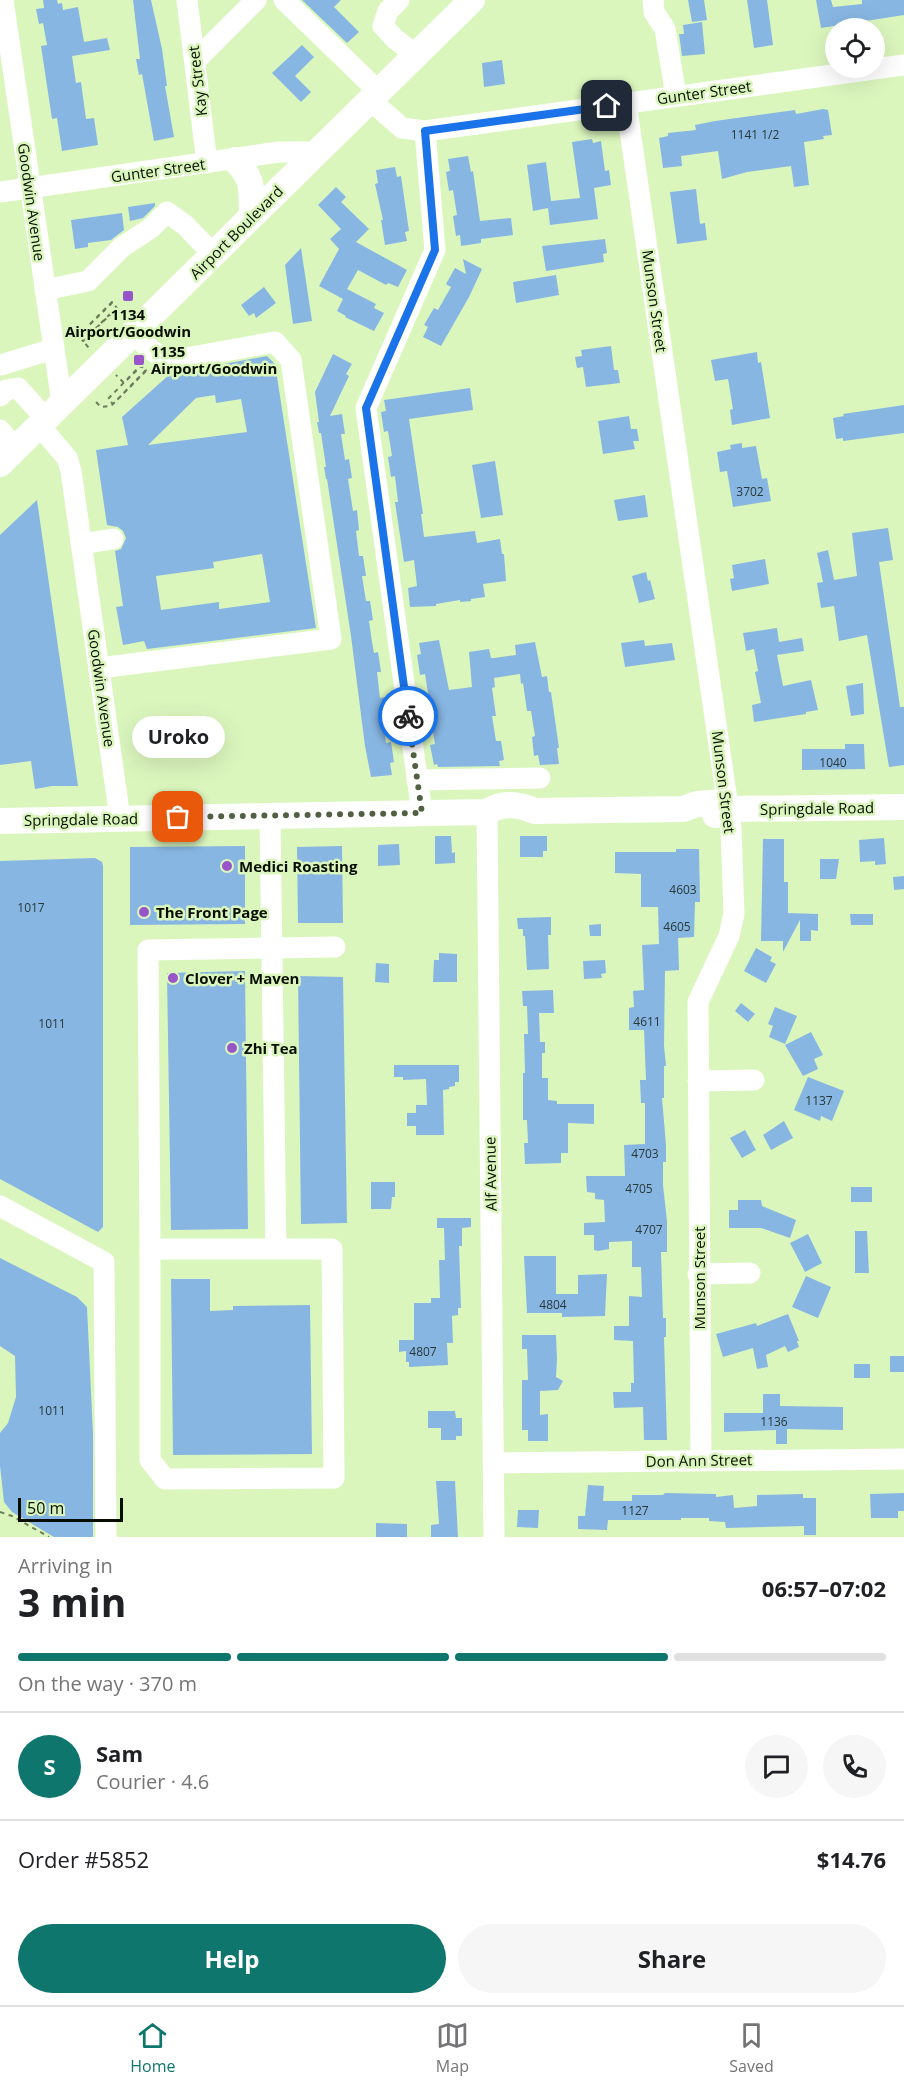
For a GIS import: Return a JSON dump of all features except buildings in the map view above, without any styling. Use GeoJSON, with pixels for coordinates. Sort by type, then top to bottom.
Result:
{"type":"FeatureCollection","features":[{"type":"Feature","properties":{"kind":"main road","name":"Airport Boulevard"},"geometry":{"type":"LineString","coordinates":[[5,448],[49,416],[470,1]]}},
{"type":"Feature","properties":{"kind":"main road"},"geometry":{"type":"LineString","coordinates":[[235,160],[247,173],[251,183],[252,216]]}},
{"type":"Feature","properties":{"kind":"main road","name":"Springdale Road"},"geometry":{"type":"LineString","coordinates":[[0,821],[487,812],[496,806],[523,806],[535,812],[683,809],[697,804],[723,802],[729,808],[904,807]]}},
{"type":"Feature","properties":{"kind":"street","name":"Goodwin Avenue"},"geometry":{"type":"LineString","coordinates":[[3,0],[53,349],[49,416],[71,471],[120,818]]}},
{"type":"Feature","properties":{"kind":"street","name":"Kay Street"},"geometry":{"type":"LineString","coordinates":[[187,0],[207,163]]}},
{"type":"Feature","properties":{"kind":"street"},"geometry":{"type":"LineString","coordinates":[[195,61],[256,0]]}},
{"type":"Feature","properties":{"kind":"street","name":"Gunter Street"},"geometry":{"type":"LineString","coordinates":[[284,0],[402,128],[425,131],[904,65]]}},
{"type":"Feature","properties":{"kind":"street"},"geometry":{"type":"LineString","coordinates":[[399,0],[388,11],[383,26],[394,39],[416,55]]}},
{"type":"Feature","properties":{"kind":"street"},"geometry":{"type":"LineString","coordinates":[[653,0],[654,12],[665,29],[676,96]]}},
{"type":"Feature","properties":{"kind":"street","name":"Munson Street"},"geometry":{"type":"LineString","coordinates":[[626,103],[729,808],[734,914],[729,936],[698,1002],[700,1460]]}},
{"type":"Feature","properties":{"kind":"street"},"geometry":{"type":"LineString","coordinates":[[422,813],[366,408],[435,250],[425,131]]}},
{"type":"Feature","properties":{"kind":"street","name":"Gunter Street"},"geometry":{"type":"LineString","coordinates":[[0,192],[279,152],[316,152]]}},
{"type":"Feature","properties":{"kind":"street"},"geometry":{"type":"LineString","coordinates":[[45,291],[88,281],[122,247],[151,228],[167,212],[185,225],[213,254]]}},
{"type":"Feature","properties":{"kind":"street"},"geometry":{"type":"LineString","coordinates":[[99,668],[331,639],[304,500],[291,360],[275,342],[170,361],[151,350],[133,333]]}},
{"type":"Feature","properties":{"kind":"street"},"geometry":{"type":"LineString","coordinates":[[49,416],[18,388],[6,392],[1,364],[53,349]]}},
{"type":"Feature","properties":{"kind":"street"},"geometry":{"type":"LineString","coordinates":[[81,544],[113,539]]}},
{"type":"Feature","properties":{"kind":"street"},"geometry":{"type":"LineString","coordinates":[[417,780],[540,778]]}},
{"type":"Feature","properties":{"kind":"street","name":"Alf Avenue"},"geometry":{"type":"LineString","coordinates":[[487,812],[494,1537]]}},
{"type":"Feature","properties":{"kind":"street"},"geometry":{"type":"LineString","coordinates":[[270,816],[276,1249]]}},
{"type":"Feature","properties":{"kind":"street"},"geometry":{"type":"LineString","coordinates":[[150,1249],[332,1249],[334,1478],[165,1479],[150,1460],[148,950],[272,950],[335,947]]}},
{"type":"Feature","properties":{"kind":"street"},"geometry":{"type":"LineString","coordinates":[[698,1081],[754,1080]]}},
{"type":"Feature","properties":{"kind":"street"},"geometry":{"type":"LineString","coordinates":[[0,1206],[104,1263],[106,1537]]}},
{"type":"Feature","properties":{"kind":"street"},"geometry":{"type":"LineString","coordinates":[[699,1274],[750,1274]]}},
{"type":"Feature","properties":{"kind":"street","name":"Don Ann Street"},"geometry":{"type":"LineString","coordinates":[[493,1463],[904,1459]]}},
{"type":"Feature","properties":{"kind":"path"},"geometry":{"type":"LineString","coordinates":[[77,337],[84,330],[98,317],[112,303],[116,308],[83,340],[78,336],[112,302],[117,308],[83,341],[85,343]]}},
{"type":"Feature","properties":{"kind":"path"},"geometry":{"type":"LineString","coordinates":[[96,402],[101,407],[111,406],[118,399],[139,378],[146,370],[141,365],[124,382],[116,390],[108,399],[113,404],[147,371],[141,366],[124,383],[122,381]]}},
{"type":"Feature","properties":{"kind":"path"},"geometry":{"type":"LineString","coordinates":[[0,1512],[12,1515],[49,1537]]}},
{"type":"Feature","properties":{"kind":"way so far"},"geometry":{"type":"LineString","coordinates":[[178,817],[422,813],[408,716]]}},
{"type":"Feature","properties":{"kind":"place","name":"1134 Airport/Goodwin"},"geometry":{"type":"Point","coordinates":[128,296]}},
{"type":"Feature","properties":{"kind":"place","name":"1135 Airport/Goodwin"},"geometry":{"type":"Point","coordinates":[139,360]}},
{"type":"Feature","properties":{"kind":"place","name":"Uroko"},"geometry":{"type":"Point","coordinates":[178,817]}},
{"type":"Feature","properties":{"kind":"place","name":"Medici Roasting"},"geometry":{"type":"Point","coordinates":[227,866]}},
{"type":"Feature","properties":{"kind":"place","name":"The Front Page"},"geometry":{"type":"Point","coordinates":[144,912]}},
{"type":"Feature","properties":{"kind":"place","name":"Clover + Maven"},"geometry":{"type":"Point","coordinates":[173,978]}},
{"type":"Feature","properties":{"kind":"place","name":"Zhi Tea"},"geometry":{"type":"Point","coordinates":[232,1048]}},
{"type":"Feature","properties":{"kind":"route"},"geometry":{"type":"LineString","coordinates":[[408,716],[366,408],[435,250],[425,131],[607,106]]}}]}
